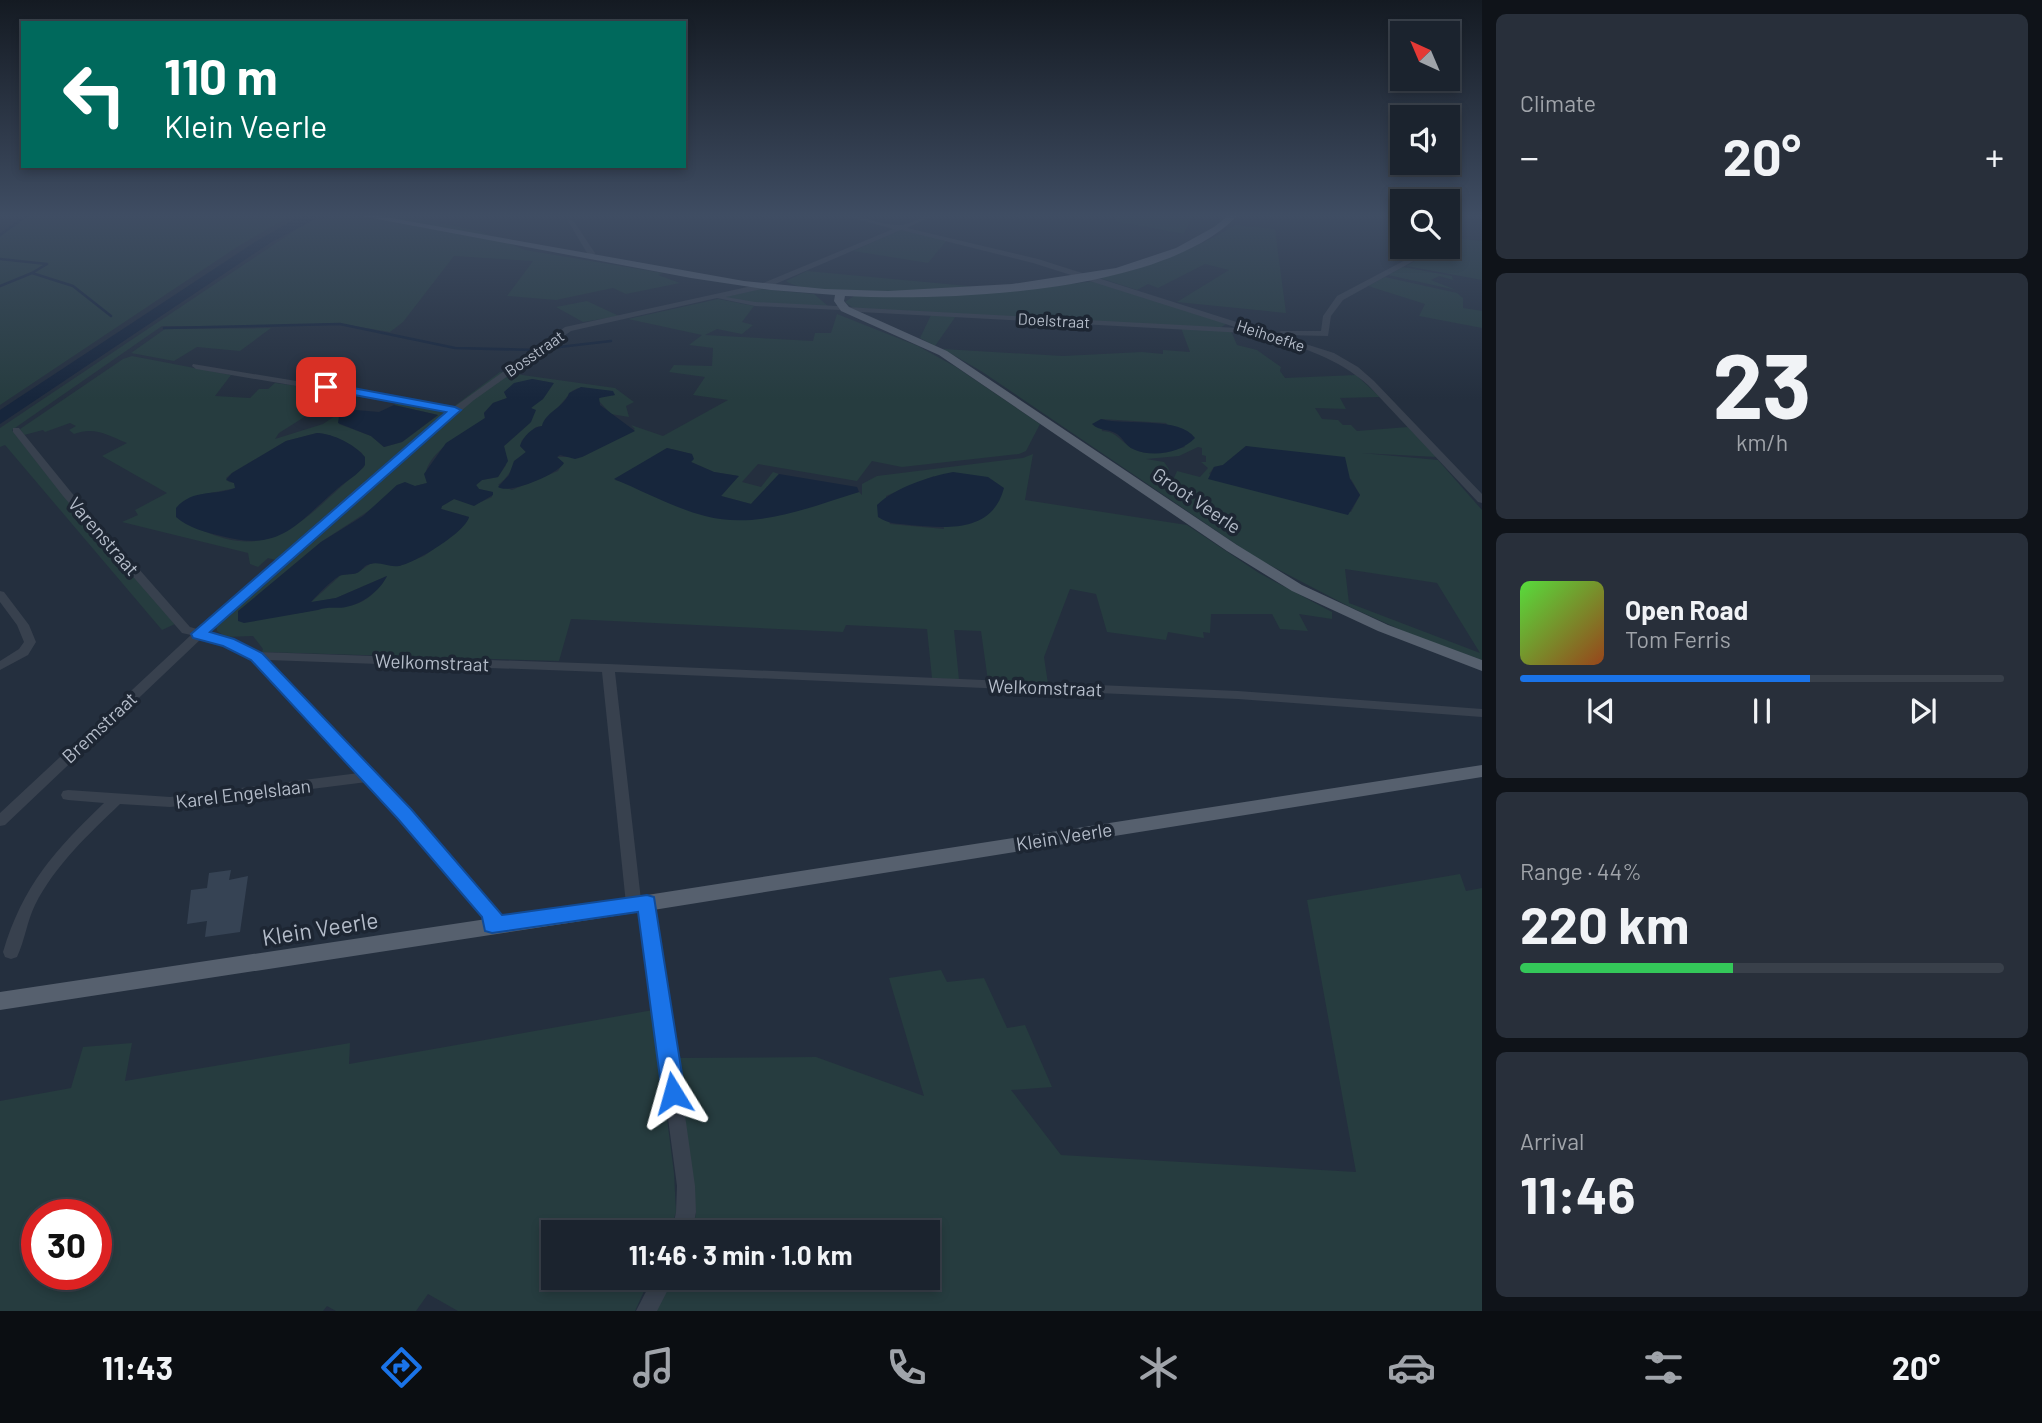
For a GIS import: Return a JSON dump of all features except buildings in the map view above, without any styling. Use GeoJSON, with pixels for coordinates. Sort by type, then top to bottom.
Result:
{"type":"FeatureCollection","features":[{"type":"Feature","properties":{"kind":"main road"},"geometry":{"type":"LineString","coordinates":[[682,276],[734,287],[763,286],[840,293],[983,291],[1087,276]]}},
{"type":"Feature","properties":{"kind":"main road","name":"Groot Veerle"},"geometry":{"type":"LineString","coordinates":[[824,292],[841,308],[943,353],[1297,588],[1383,628],[1482,666]]}},
{"type":"Feature","properties":{"kind":"main road"},"geometry":{"type":"LineString","coordinates":[[840,293],[841,308]]}},
{"type":"Feature","properties":{"kind":"main road","name":"Klein Veerle"},"geometry":{"type":"LineString","coordinates":[[0,1001],[1482,771]]}},
{"type":"Feature","properties":{"kind":"street"},"geometry":{"type":"LineString","coordinates":[[763,286],[788,276]]}},
{"type":"Feature","properties":{"kind":"street","name":"Heihoefke"},"geometry":{"type":"LineString","coordinates":[[1089,276],[1315,349],[1355,369],[1435,448],[1482,500]]}},
{"type":"Feature","properties":{"kind":"street"},"geometry":{"type":"LineString","coordinates":[[1263,332],[1325,334],[1327,316],[1340,298],[1381,276]]}},
{"type":"Feature","properties":{"kind":"street"},"geometry":{"type":"LineString","coordinates":[[784,278],[784,283],[793,290]]}},
{"type":"Feature","properties":{"kind":"street","name":"Bosstraat"},"geometry":{"type":"LineString","coordinates":[[199,634],[455,410],[568,329],[717,297],[734,287]]}},
{"type":"Feature","properties":{"kind":"street","name":"Doelstraat"},"geometry":{"type":"LineString","coordinates":[[717,297],[754,304],[1263,332]]}},
{"type":"Feature","properties":{"kind":"street"},"geometry":{"type":"LineString","coordinates":[[196,366],[455,410]]}},
{"type":"Feature","properties":{"kind":"street","name":"Varenstraat"},"geometry":{"type":"LineString","coordinates":[[16,430],[67,494],[186,630],[199,634]]}},
{"type":"Feature","properties":{"kind":"street"},"geometry":{"type":"LineString","coordinates":[[0,594],[23,625],[30,642],[24,652],[0,666]]}},
{"type":"Feature","properties":{"kind":"street"},"geometry":{"type":"LineString","coordinates":[[199,634],[222,640],[257,656],[492,915],[492,925]]}},
{"type":"Feature","properties":{"kind":"street","name":"Bremstraat"},"geometry":{"type":"LineString","coordinates":[[0,821],[199,634]]}},
{"type":"Feature","properties":{"kind":"street","name":"Welkomstraat"},"geometry":{"type":"LineString","coordinates":[[257,656],[1238,695],[1482,713]]}},
{"type":"Feature","properties":{"kind":"street"},"geometry":{"type":"LineString","coordinates":[[608,668],[640,903],[686,1186],[684,1220]]}},
{"type":"Feature","properties":{"kind":"street","name":"Karel Engelslaan"},"geometry":{"type":"LineString","coordinates":[[68,795],[170,802],[370,778]]}},
{"type":"Feature","properties":{"kind":"street"},"geometry":{"type":"LineString","coordinates":[[11,952],[18,923],[32,892],[54,860],[116,799]]}},
{"type":"Feature","properties":{"kind":"street"},"geometry":{"type":"LineString","coordinates":[[646,1311],[657,1290]]}},
{"type":"Feature","properties":{"kind":"green space"},"geometry":{"type":"Polygon","coordinates":[[[0,276],[193,276],[0,405],[0,276]]]}},
{"type":"Feature","properties":{"kind":"green space"},"geometry":{"type":"Polygon","coordinates":[[[227,276],[438,276],[403,322],[390,332],[336,323],[284,326],[162,326],[12,430],[175,624],[162,630],[5,445],[0,447],[0,428],[227,276]]]}},
{"type":"Feature","properties":{"kind":"green space"},"geometry":{"type":"Polygon","coordinates":[[[522,276],[661,276],[680,283],[626,294],[613,288],[556,300],[507,296],[522,276]]]}},
{"type":"Feature","properties":{"kind":"green space"},"geometry":{"type":"Polygon","coordinates":[[[796,276],[861,276],[975,287],[846,291],[820,290],[786,281],[796,276]]]}},
{"type":"Feature","properties":{"kind":"green space"},"geometry":{"type":"Polygon","coordinates":[[[1181,276],[1158,288],[1148,284],[1137,290],[1100,278],[1181,276]]]}},
{"type":"Feature","properties":{"kind":"green space"},"geometry":{"type":"Polygon","coordinates":[[[1219,276],[1281,276],[1286,313],[1177,302],[1219,276]]]}},
{"type":"Feature","properties":{"kind":"green space"},"geometry":{"type":"Polygon","coordinates":[[[1393,276],[1439,276],[1431,280],[1456,290],[1393,276]]]}},
{"type":"Feature","properties":{"kind":"green space"},"geometry":{"type":"Polygon","coordinates":[[[1461,276],[1482,276],[1482,280],[1461,276]]]}},
{"type":"Feature","properties":{"kind":"green space"},"geometry":{"type":"Polygon","coordinates":[[[1385,277],[1457,293],[1463,298],[1463,308],[1482,311],[1482,328],[1419,316],[1425,304],[1368,286],[1385,277]]]}},
{"type":"Feature","properties":{"kind":"green space"},"geometry":{"type":"Polygon","coordinates":[[[1094,281],[1228,323],[1220,328],[853,308],[845,302],[854,296],[1033,289],[1094,281]]]}},
{"type":"Feature","properties":{"kind":"green space"},"geometry":{"type":"Polygon","coordinates":[[[760,289],[814,294],[829,307],[754,303],[723,297],[760,289]]]}},
{"type":"Feature","properties":{"kind":"green space"},"geometry":{"type":"Polygon","coordinates":[[[718,299],[754,306],[742,322],[753,325],[742,334],[717,329],[705,335],[813,341],[815,333],[831,333],[837,314],[918,346],[956,367],[1040,424],[1026,451],[1019,454],[902,467],[872,461],[857,481],[758,464],[742,482],[761,487],[773,472],[779,474],[751,504],[721,496],[738,476],[714,472],[691,462],[692,454],[667,448],[615,480],[757,519],[859,492],[862,495],[862,484],[877,476],[1023,458],[1033,454],[1025,500],[1187,525],[1259,573],[1332,612],[1332,619],[1299,614],[1308,631],[1280,629],[1272,614],[1211,614],[1210,633],[1203,632],[1204,638],[1168,632],[1166,640],[1107,632],[1096,594],[1070,589],[1044,657],[1048,684],[988,681],[981,631],[954,630],[959,680],[932,678],[927,629],[846,625],[843,632],[571,619],[559,661],[262,652],[263,649],[253,636],[226,637],[217,631],[216,624],[283,562],[268,558],[258,567],[250,564],[248,553],[122,522],[138,515],[135,510],[167,493],[102,456],[127,443],[95,431],[74,434],[69,430],[76,426],[70,423],[45,432],[43,430],[24,435],[20,429],[123,359],[132,356],[231,375],[215,396],[250,398],[259,389],[268,389],[275,383],[344,392],[279,433],[275,439],[323,424],[341,412],[343,414],[339,416],[339,424],[371,436],[384,447],[402,442],[438,415],[394,405],[404,398],[453,407],[500,372],[615,388],[634,402],[626,406],[629,417],[611,414],[598,400],[602,396],[615,395],[578,388],[572,391],[542,426],[536,427],[522,440],[520,446],[526,452],[498,485],[512,490],[558,471],[563,463],[557,457],[582,457],[635,429],[631,425],[663,436],[728,400],[693,395],[705,377],[669,372],[674,365],[712,366],[713,348],[689,345],[702,335],[628,319],[718,299]],[[532,379],[504,392],[507,398],[493,403],[484,413],[485,418],[436,454],[429,463],[427,483],[415,486],[397,485],[376,506],[321,542],[238,612],[282,615],[359,603],[375,592],[387,576],[336,598],[310,603],[341,575],[357,573],[370,564],[380,562],[399,566],[424,556],[459,530],[469,517],[441,509],[442,506],[454,499],[476,503],[492,497],[492,492],[479,489],[476,485],[482,480],[498,477],[506,465],[504,446],[530,423],[532,404],[543,399],[553,383],[532,379]],[[317,433],[286,441],[232,473],[226,478],[234,483],[236,488],[200,495],[202,530],[229,539],[252,541],[273,537],[292,528],[309,515],[364,467],[362,453],[357,449],[335,437],[317,433]],[[934,476],[886,496],[890,524],[944,529],[934,476]]]}},
{"type":"Feature","properties":{"kind":"green space"},"geometry":{"type":"Polygon","coordinates":[[[587,301],[619,316],[583,322],[556,307],[587,301]]]}},
{"type":"Feature","properties":{"kind":"green space"},"geometry":{"type":"Polygon","coordinates":[[[931,315],[956,316],[935,346],[920,338],[931,315]]]}},
{"type":"Feature","properties":{"kind":"green space"},"geometry":{"type":"Polygon","coordinates":[[[271,328],[240,351],[197,347],[174,361],[131,353],[165,329],[271,328]]]}},
{"type":"Feature","properties":{"kind":"green space"},"geometry":{"type":"Polygon","coordinates":[[[1181,328],[1231,331],[1237,345],[1257,350],[1281,367],[1280,371],[1285,378],[1356,375],[1380,397],[1340,398],[1346,409],[1315,408],[1322,419],[1338,420],[1343,425],[1351,425],[1357,431],[1408,427],[1437,457],[1361,453],[1438,460],[1482,510],[1482,660],[1410,634],[1350,607],[1258,559],[981,371],[943,349],[1063,356],[1142,352],[1163,354],[1163,350],[1190,352],[1181,328]],[[1101,419],[1102,431],[1113,433],[1140,452],[1155,453],[1185,447],[1166,423],[1101,419]],[[1246,446],[1223,465],[1214,467],[1209,474],[1351,512],[1360,495],[1351,479],[1246,446]],[[1198,447],[1179,456],[1146,459],[1164,462],[1169,469],[1164,475],[1174,478],[1177,471],[1200,477],[1208,468],[1201,462],[1206,462],[1202,448],[1198,447]],[[1345,569],[1349,603],[1480,653],[1437,583],[1345,569]]]}},
{"type":"Feature","properties":{"kind":"green space"},"geometry":{"type":"Polygon","coordinates":[[[1460,874],[1466,891],[1482,888],[1482,1311],[655,1311],[666,1290],[940,1290],[940,1220],[695,1220],[696,1213],[678,1058],[816,1057],[924,1096],[889,978],[941,970],[947,982],[984,978],[1007,1028],[1025,1025],[1052,1087],[1011,1090],[1061,1155],[1356,1172],[1307,900],[1460,874]]]}},
{"type":"Feature","properties":{"kind":"green space"},"geometry":{"type":"Polygon","coordinates":[[[653,1010],[674,1173],[676,1212],[674,1220],[541,1220],[541,1290],[645,1290],[635,1311],[458,1311],[428,1294],[416,1311],[336,1311],[327,1306],[323,1311],[0,1311],[0,1101],[71,1088],[83,1047],[132,1043],[125,1081],[350,1043],[349,1064],[653,1010]]]}},
{"type":"Feature","properties":{"kind":"water"},"geometry":{"type":"Polygon","coordinates":[[[203,276],[221,276],[0,424],[0,410],[203,276]]]}},
{"type":"Feature","properties":{"kind":"water"},"geometry":{"type":"Polygon","coordinates":[[[532,379],[554,383],[543,399],[531,408],[536,410],[531,422],[504,446],[508,461],[498,477],[482,480],[476,485],[479,489],[493,492],[493,495],[474,506],[454,499],[442,506],[441,509],[469,517],[459,531],[406,564],[366,565],[355,573],[339,576],[311,602],[336,598],[387,576],[375,592],[352,605],[244,623],[238,621],[238,611],[321,542],[363,516],[397,485],[405,482],[415,486],[427,483],[424,474],[446,443],[485,418],[484,413],[493,403],[507,398],[504,392],[514,383],[532,379]]]}},
{"type":"Feature","properties":{"kind":"water"},"geometry":{"type":"Polygon","coordinates":[[[581,387],[613,391],[615,395],[599,398],[600,405],[635,431],[582,457],[575,459],[560,455],[557,457],[564,463],[560,468],[533,482],[512,488],[498,487],[509,475],[514,461],[526,452],[520,446],[526,436],[531,430],[542,426],[569,393],[581,387]]]}},
{"type":"Feature","properties":{"kind":"water"},"geometry":{"type":"Polygon","coordinates":[[[394,405],[438,415],[402,442],[384,447],[371,436],[338,423],[339,416],[356,410],[379,412],[394,405]]]}},
{"type":"Feature","properties":{"kind":"water"},"geometry":{"type":"Polygon","coordinates":[[[1101,419],[1165,424],[1188,431],[1195,438],[1174,450],[1141,452],[1131,448],[1117,434],[1092,424],[1101,419]]]}},
{"type":"Feature","properties":{"kind":"water"},"geometry":{"type":"Polygon","coordinates":[[[317,433],[330,435],[349,444],[365,457],[365,465],[286,532],[273,538],[241,540],[197,529],[176,517],[176,508],[183,502],[197,495],[235,488],[234,483],[226,480],[232,473],[286,441],[317,433]]]}},
{"type":"Feature","properties":{"kind":"water"},"geometry":{"type":"Polygon","coordinates":[[[1246,446],[1345,457],[1350,479],[1360,495],[1348,515],[1208,479],[1214,467],[1223,465],[1246,446]]]}},
{"type":"Feature","properties":{"kind":"water"},"geometry":{"type":"Polygon","coordinates":[[[667,448],[692,454],[694,459],[691,462],[714,472],[739,476],[721,496],[751,504],[779,474],[857,487],[859,492],[764,519],[725,520],[682,509],[614,479],[667,448]]]}},
{"type":"Feature","properties":{"kind":"water"},"geometry":{"type":"Polygon","coordinates":[[[953,472],[988,477],[1004,488],[998,503],[989,514],[978,521],[952,527],[894,523],[878,517],[877,505],[893,493],[923,480],[953,472]]]}},
{"type":"Feature","properties":{"kind":"waterway"},"geometry":{"type":"LineString","coordinates":[[0,286],[24,276]]}},
{"type":"Feature","properties":{"kind":"waterway"},"geometry":{"type":"LineString","coordinates":[[42,276],[73,286],[111,316]]}},
{"type":"Feature","properties":{"kind":"waterway"},"geometry":{"type":"LineString","coordinates":[[164,328],[340,324],[455,348],[535,350]]}},
{"type":"Feature","properties":{"kind":"waterway"},"geometry":{"type":"LineString","coordinates":[[542,349],[611,341]]}},
{"type":"Feature","properties":{"kind":"route"},"geometry":{"type":"LineString","coordinates":[[326,387],[455,410],[199,634],[228,642],[257,656],[391,799],[492,915],[492,925],[647,903],[673,1093]]}}]}
